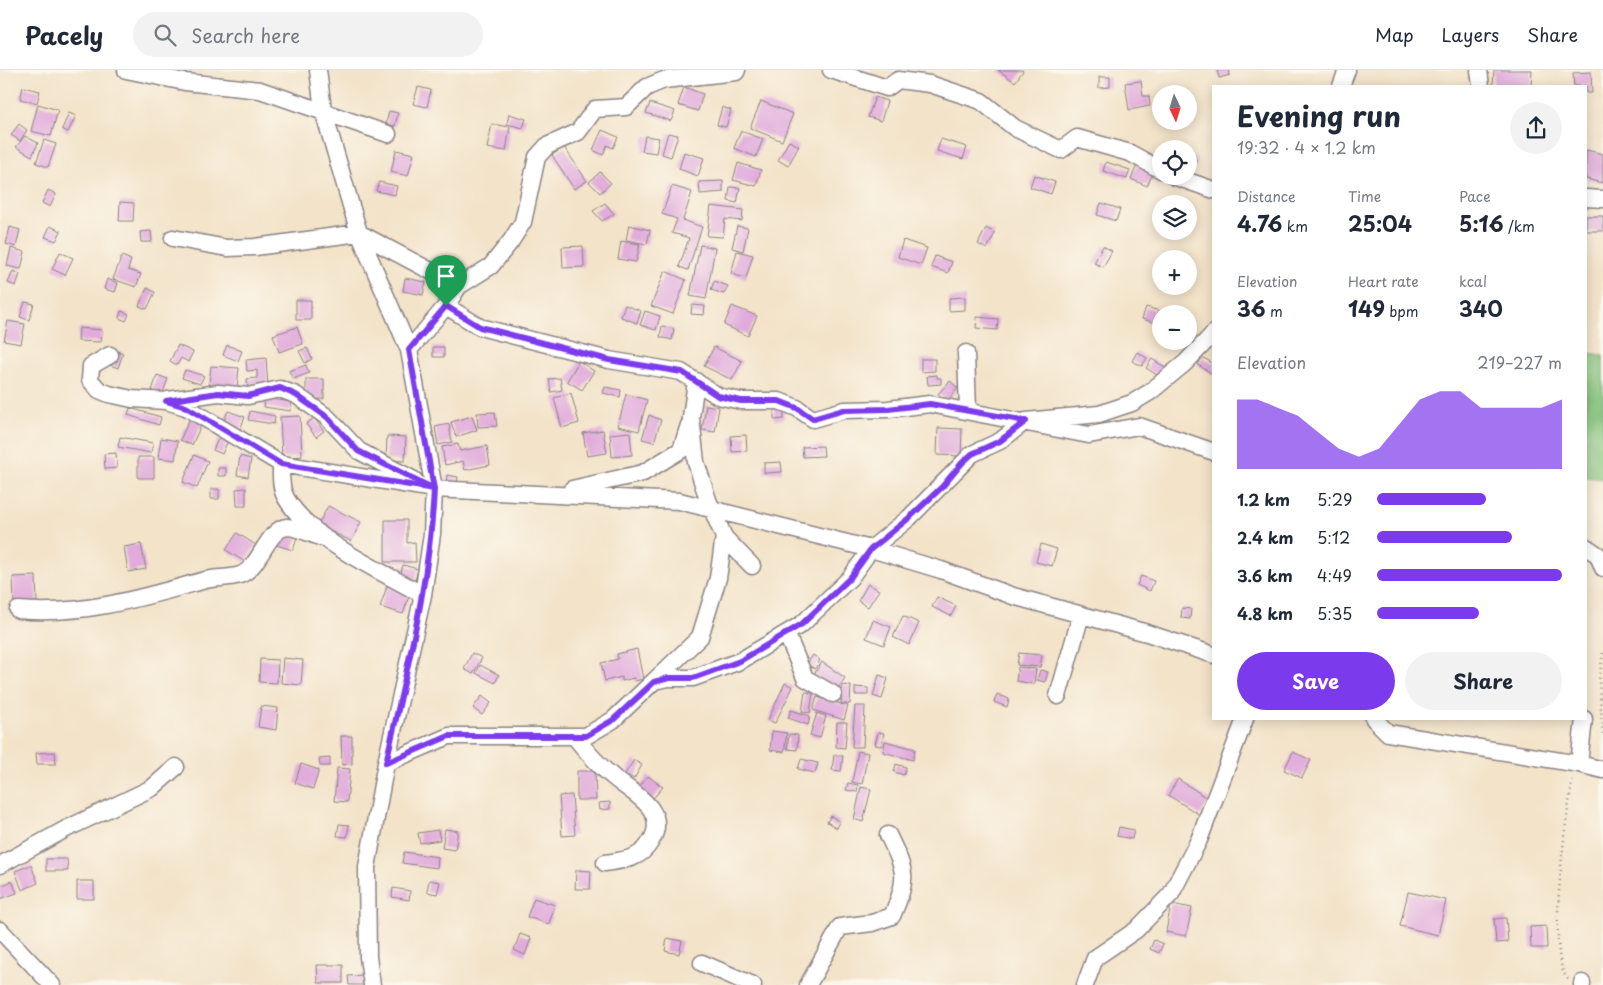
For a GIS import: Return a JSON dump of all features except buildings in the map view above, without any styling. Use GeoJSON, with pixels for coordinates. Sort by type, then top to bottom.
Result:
{"type":"FeatureCollection","features":[{"type":"Feature","properties":{"kind":"street"},"geometry":{"type":"LineString","coordinates":[[126,70],[177,80],[260,90],[388,134]]}},
{"type":"Feature","properties":{"kind":"street"},"geometry":{"type":"LineString","coordinates":[[318,70],[322,110],[359,233],[409,350],[434,489],[432,534],[423,595],[386,763],[367,867],[368,958],[372,985]]}},
{"type":"Feature","properties":{"kind":"street"},"geometry":{"type":"LineString","coordinates":[[409,350],[446,306],[459,286],[491,266],[523,222],[537,157],[541,150],[578,132],[595,109],[626,107],[654,83],[694,75],[736,72],[736,70]]}},
{"type":"Feature","properties":{"kind":"street"},"geometry":{"type":"LineString","coordinates":[[831,70],[887,88],[898,80],[930,84],[981,101],[1015,128],[1061,150],[1077,138],[1130,153],[1152,165]]}},
{"type":"Feature","properties":{"kind":"street"},"geometry":{"type":"LineString","coordinates":[[1341,85],[1347,70]]}},
{"type":"Feature","properties":{"kind":"street"},"geometry":{"type":"LineString","coordinates":[[1480,70],[1482,85]]}},
{"type":"Feature","properties":{"kind":"street"},"geometry":{"type":"LineString","coordinates":[[1197,184],[1212,189]]}},
{"type":"Feature","properties":{"kind":"street"},"geometry":{"type":"LineString","coordinates":[[1587,198],[1603,199]]}},
{"type":"Feature","properties":{"kind":"street"},"geometry":{"type":"LineString","coordinates":[[173,238],[227,248],[254,247],[359,233],[459,286]]}},
{"type":"Feature","properties":{"kind":"street"},"geometry":{"type":"LineString","coordinates":[[446,306],[480,327],[609,360],[682,372],[718,396],[741,401],[779,401],[797,408],[813,419],[844,410],[888,409],[930,404],[1026,421],[1089,435],[1139,426],[1212,451]]}},
{"type":"Feature","properties":{"kind":"street"},"geometry":{"type":"LineString","coordinates":[[654,682],[669,678],[693,678],[740,661],[787,635],[809,618],[850,578],[871,549],[909,518],[972,454],[1000,441],[1026,421],[1099,414],[1132,403],[1150,392],[1185,363],[1212,336]]}},
{"type":"Feature","properties":{"kind":"street"},"geometry":{"type":"LineString","coordinates":[[966,353],[968,411]]}},
{"type":"Feature","properties":{"kind":"street"},"geometry":{"type":"LineString","coordinates":[[110,355],[91,366],[90,380],[99,390],[132,399],[166,401],[218,393],[248,396],[280,388],[296,395],[327,417],[358,451],[434,489]]}},
{"type":"Feature","properties":{"kind":"street"},"geometry":{"type":"LineString","coordinates":[[696,381],[692,418],[696,462],[711,508],[724,537],[752,566]]}},
{"type":"Feature","properties":{"kind":"street"},"geometry":{"type":"LineString","coordinates":[[166,401],[186,407],[281,464],[434,489],[679,501],[871,549],[941,570],[1013,596],[1147,633],[1212,654]]}},
{"type":"Feature","properties":{"kind":"street"},"geometry":{"type":"LineString","coordinates":[[548,494],[643,473],[681,450],[692,418]]}},
{"type":"Feature","properties":{"kind":"street"},"geometry":{"type":"LineString","coordinates":[[281,464],[285,496],[313,528],[329,540],[423,595]]}},
{"type":"Feature","properties":{"kind":"street"},"geometry":{"type":"LineString","coordinates":[[18,610],[51,613],[86,610],[155,595],[203,580],[241,575],[252,566],[276,531],[287,528],[329,540]]}},
{"type":"Feature","properties":{"kind":"street"},"geometry":{"type":"LineString","coordinates":[[386,763],[449,736],[586,736],[613,720],[700,637],[718,578],[724,537]]}},
{"type":"Feature","properties":{"kind":"street"},"geometry":{"type":"LineString","coordinates":[[1587,548],[1598,555],[1603,568]]}},
{"type":"Feature","properties":{"kind":"street"},"geometry":{"type":"LineString","coordinates":[[1058,696],[1081,615]]}},
{"type":"Feature","properties":{"kind":"street"},"geometry":{"type":"LineString","coordinates":[[787,635],[805,678],[810,683],[833,694]]}},
{"type":"Feature","properties":{"kind":"street"},"geometry":{"type":"LineString","coordinates":[[1085,985],[1095,958],[1136,930],[1171,894],[1199,840],[1245,720]]}},
{"type":"Feature","properties":{"kind":"street"},"geometry":{"type":"LineString","coordinates":[[1375,720],[1388,732],[1579,764],[1603,770]]}},
{"type":"Feature","properties":{"kind":"street"},"geometry":{"type":"LineString","coordinates":[[1579,764],[1584,720]]}},
{"type":"Feature","properties":{"kind":"street"},"geometry":{"type":"LineString","coordinates":[[574,737],[612,776],[648,805],[655,815],[656,829],[646,849],[636,857],[605,863]]}},
{"type":"Feature","properties":{"kind":"street"},"geometry":{"type":"LineString","coordinates":[[0,865],[66,829],[152,788],[176,767]]}},
{"type":"Feature","properties":{"kind":"street"},"geometry":{"type":"LineString","coordinates":[[808,985],[840,927],[872,923],[892,916],[904,888],[901,863],[888,835]]}},
{"type":"Feature","properties":{"kind":"street"},"geometry":{"type":"LineString","coordinates":[[0,930],[52,985]]}},
{"type":"Feature","properties":{"kind":"street"},"geometry":{"type":"LineString","coordinates":[[702,963],[753,985]]}},
{"type":"Feature","properties":{"kind":"path"},"geometry":{"type":"LineString","coordinates":[[1603,653],[1599,681],[1603,737]]}},
{"type":"Feature","properties":{"kind":"path"},"geometry":{"type":"LineString","coordinates":[[1579,764],[1573,773],[1561,848],[1558,950],[1559,961],[1566,978],[1582,984]]}},
{"type":"Feature","properties":{"kind":"green space"},"geometry":{"type":"Polygon","coordinates":[[[1587,353],[1603,355],[1603,479],[1587,477],[1587,353]]]}},
{"type":"Feature","properties":{"kind":"route"},"geometry":{"type":"LineString","coordinates":[[446,306],[409,350],[434,489],[281,464],[231,436],[186,407],[166,401],[218,393],[248,396],[280,388],[296,395],[327,417],[358,451],[434,489],[432,534],[423,595],[386,763],[429,742],[449,736],[586,736],[613,720],[654,682],[669,678],[693,678],[740,661],[787,635],[802,624],[850,578],[871,549],[909,518],[942,487],[962,463],[972,454],[1000,441],[1026,421],[930,404],[888,409],[844,410],[813,419],[797,408],[779,401],[741,401],[718,396],[682,372],[609,360],[480,327],[446,306]]}}]}
